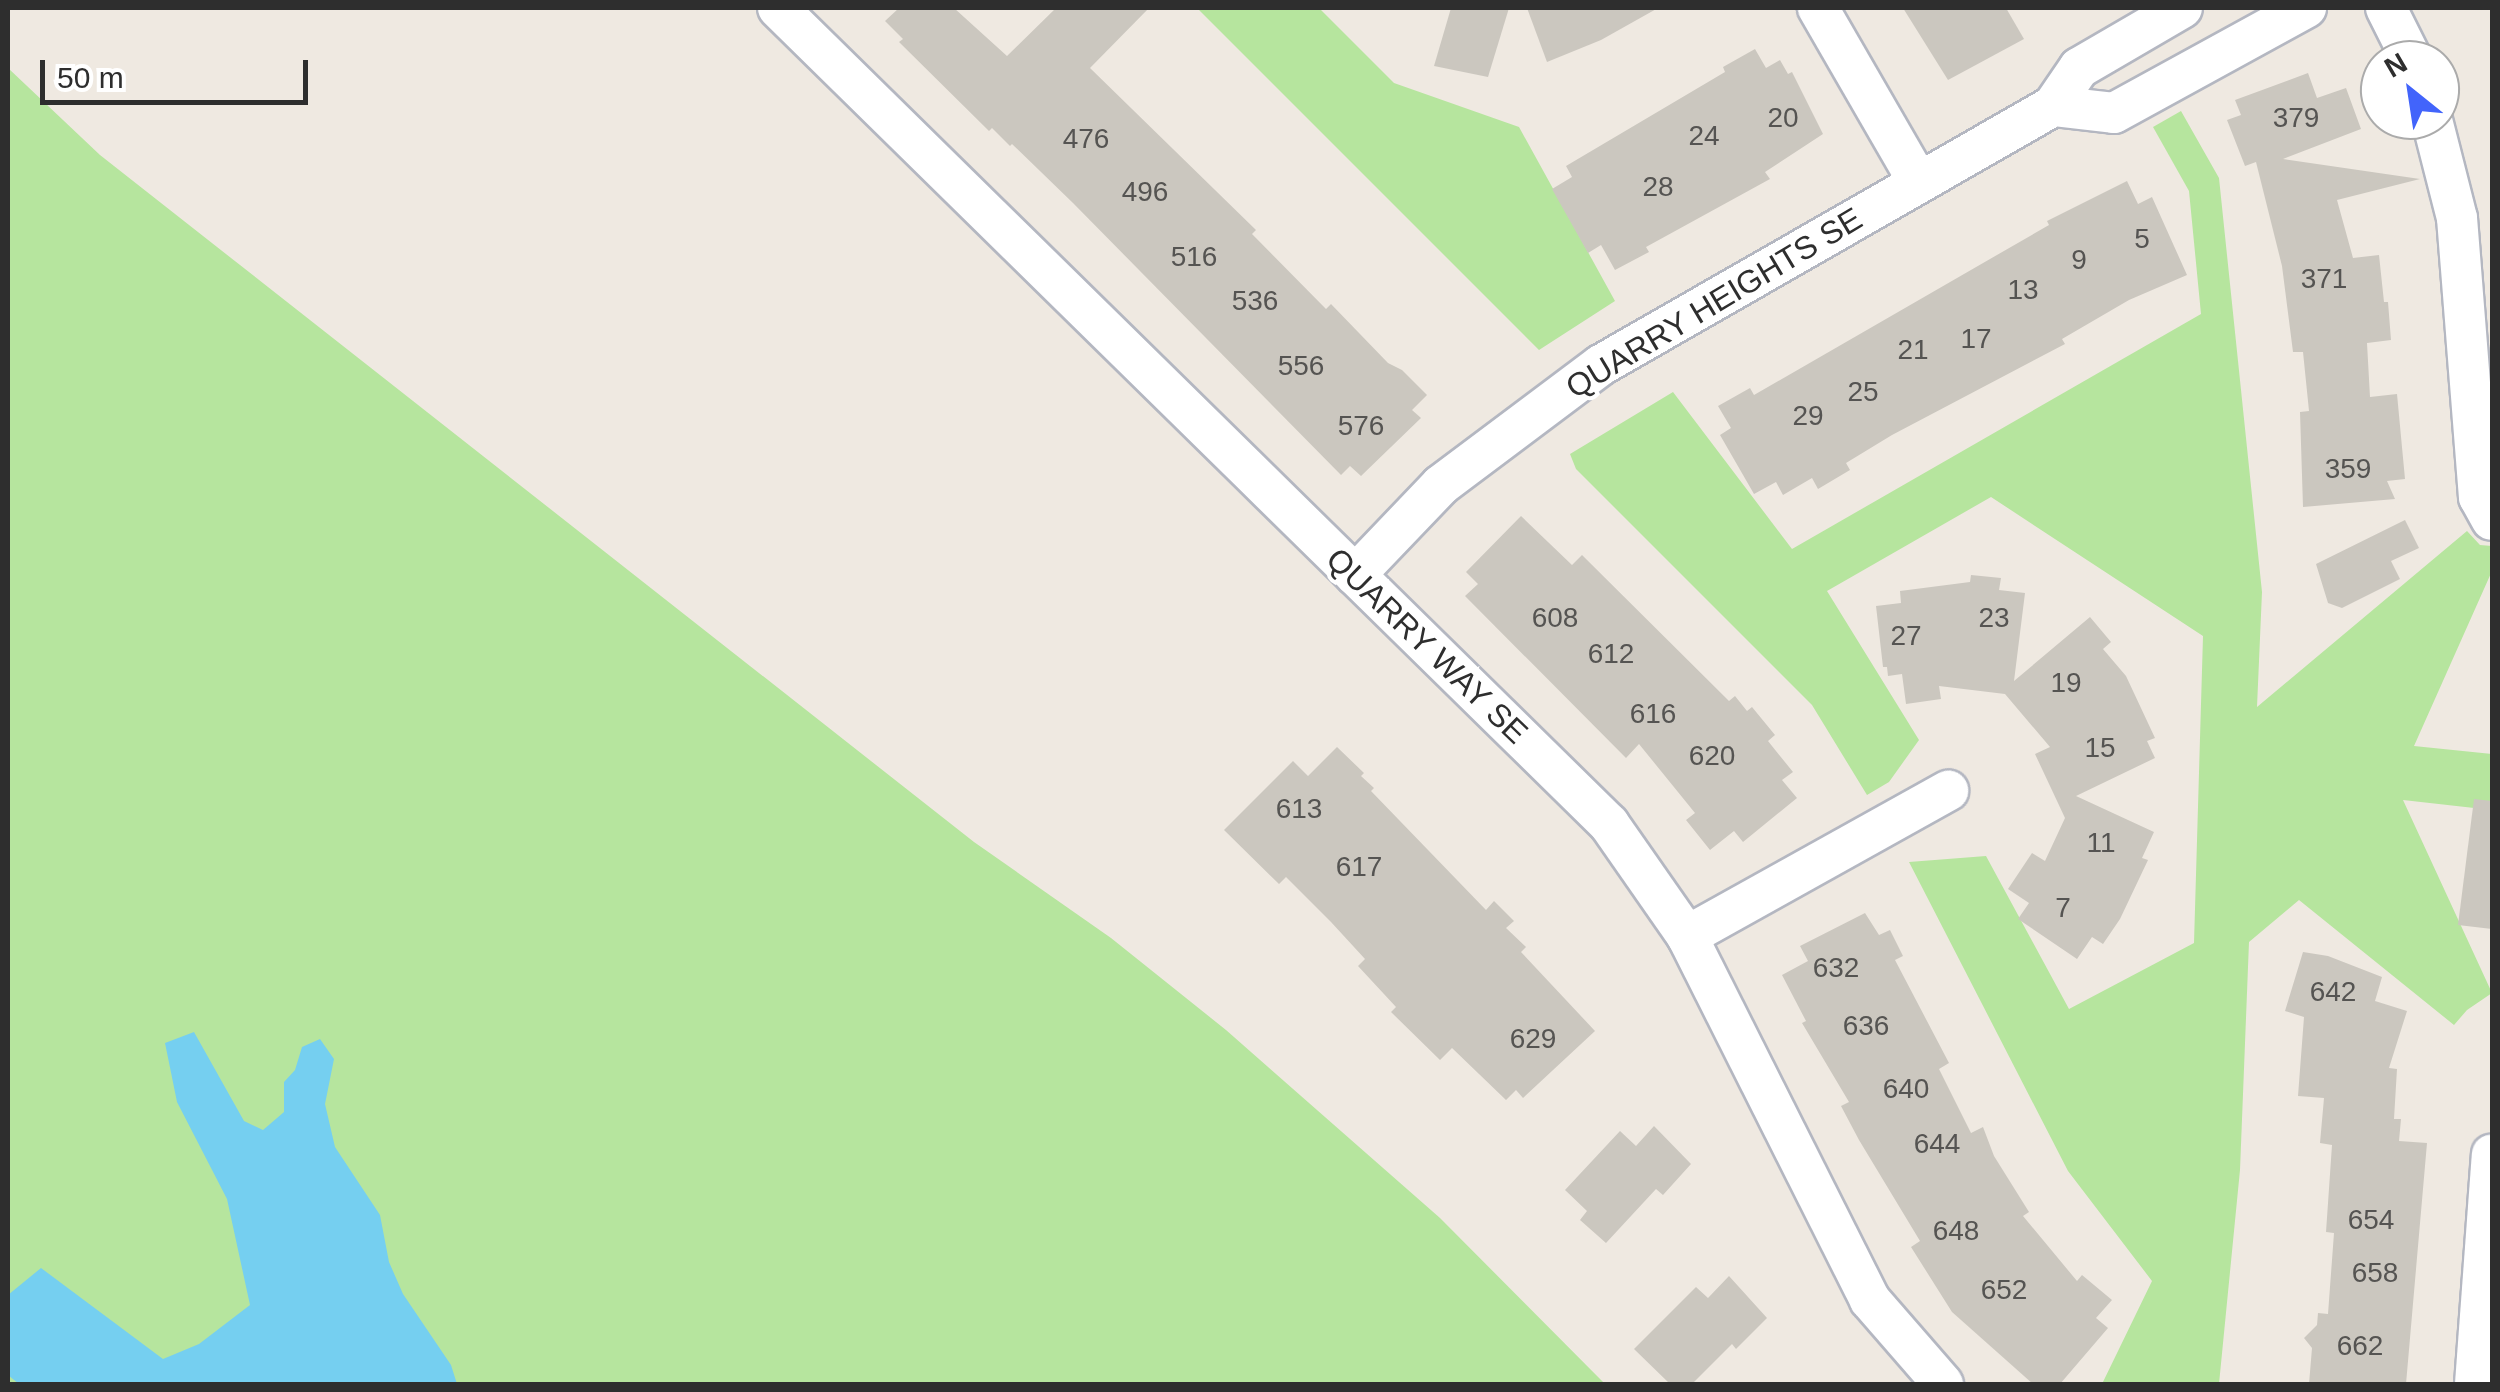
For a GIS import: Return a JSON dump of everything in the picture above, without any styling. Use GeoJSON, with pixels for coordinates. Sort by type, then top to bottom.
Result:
{"type":"FeatureCollection","features":[{"type":"Feature","properties":{"kind":"street","name":"QUARRY WAY SE"},"geometry":{"type":"LineString","coordinates":[[778,8],[1608,824],[1686,936],[1870,1300],[1943,1384]]}},
{"type":"Feature","properties":{"kind":"street"},"geometry":{"type":"LineString","coordinates":[[1818,8],[1918,181]]}},
{"type":"Feature","properties":{"kind":"street"},"geometry":{"type":"LineString","coordinates":[[2182,8],[2079,68],[2053,106],[2114,112],[2306,8]]}},
{"type":"Feature","properties":{"kind":"street"},"geometry":{"type":"LineString","coordinates":[[2386,8],[2402,40]]}},
{"type":"Feature","properties":{"kind":"street","name":"QUARRY HEIGHTS SE"},"geometry":{"type":"LineString","coordinates":[[1355,575],[1441,484],[1601,365],[2053,106]]}},
{"type":"Feature","properties":{"kind":"street"},"geometry":{"type":"LineString","coordinates":[[2437,140],[2457,218],[2484,434],[2480,497],[2492,520]]}},
{"type":"Feature","properties":{"kind":"street"},"geometry":{"type":"LineString","coordinates":[[1686,936],[1948,791]]}},
{"type":"Feature","properties":{"kind":"street"},"geometry":{"type":"LineString","coordinates":[[2475,1384],[2492,1155]]}},
{"type":"Feature","properties":{"kind":"green space"},"geometry":{"type":"Polygon","coordinates":[[[1197,8],[1319,8],[1394,83],[1519,127],[1615,301],[1539,350],[1197,8]]]}},
{"type":"Feature","properties":{"kind":"green space"},"geometry":{"type":"Polygon","coordinates":[[[8,68],[100,155],[974,842],[1111,938],[1226,1030],[1440,1218],[1605,1384],[8,1384],[8,68]]]}},
{"type":"Feature","properties":{"kind":"green space"},"geometry":{"type":"Polygon","coordinates":[[[2181,111],[2219,178],[2262,592],[2257,707],[2467,531],[2480,545],[2492,546],[2492,571],[2414,746],[2492,754],[2492,810],[2403,800],[2492,993],[2467,1010],[2454,1025],[2299,900],[2249,942],[2240,1170],[2219,1384],[2102,1384],[2152,1281],[2068,1171],[1909,862],[1986,856],[2069,1009],[2194,943],[2203,636],[1991,497],[1827,591],[1919,740],[1889,782],[1867,795],[1812,705],[1576,469],[1570,454],[1673,392],[1792,549],[2201,314],[2189,191],[2153,127],[2181,111]]]}},
{"type":"Feature","properties":{"kind":"water"},"geometry":{"type":"Polygon","coordinates":[[[194,1032],[244,1121],[263,1130],[284,1112],[284,1082],[295,1070],[302,1047],[320,1039],[334,1059],[325,1104],[335,1147],[380,1215],[389,1262],[403,1294],[451,1365],[457,1384],[19,1384],[8,1375],[8,1295],[41,1268],[163,1359],[199,1344],[250,1305],[227,1199],[177,1102],[165,1043],[194,1032]]]}},
{"type":"Feature","properties":{"kind":"building"},"geometry":{"type":"Polygon","coordinates":[[[899,8],[954,8],[1007,56],[1056,8],[1149,8],[1090,68],[1256,230],[1252,234],[1326,309],[1331,304],[1388,363],[1402,370],[1427,395],[1412,410],[1421,418],[1361,476],[1350,466],[1341,475],[1073,203],[1012,144],[992,128],[989,131],[899,42],[903,39],[885,21],[899,8]]]}},
{"type":"Feature","properties":{"kind":"building"},"geometry":{"type":"Polygon","coordinates":[[[1451,8],[1509,8],[1488,77],[1434,66],[1451,8]]]}},
{"type":"Feature","properties":{"kind":"building"},"geometry":{"type":"Polygon","coordinates":[[[1527,8],[1658,8],[1601,40],[1547,62],[1527,8]]]}},
{"type":"Feature","properties":{"kind":"building"},"geometry":{"type":"Polygon","coordinates":[[[1903,8],[2006,8],[2024,39],[1948,80],[1903,8]]]}},
{"type":"Feature","properties":{"kind":"building"},"geometry":{"type":"Polygon","coordinates":[[[1755,49],[1766,68],[1780,60],[1788,74],[1792,72],[1823,134],[1765,172],[1770,179],[1646,247],[1649,252],[1615,270],[1601,245],[1588,253],[1552,189],[1572,177],[1566,166],[1725,72],[1723,67],[1755,49]]]}},
{"type":"Feature","properties":{"kind":"building"},"geometry":{"type":"Polygon","coordinates":[[[2308,73],[2317,98],[2346,88],[2360,129],[2283,159],[2420,179],[2337,200],[2353,258],[2379,255],[2391,340],[2367,343],[2370,397],[2397,394],[2405,479],[2387,481],[2395,499],[2303,507],[2300,412],[2309,411],[2303,352],[2293,352],[2282,266],[2256,162],[2245,166],[2227,120],[2241,115],[2235,100],[2308,73]]]}},
{"type":"Feature","properties":{"kind":"building"},"geometry":{"type":"Polygon","coordinates":[[[2127,181],[2138,204],[2152,197],[2187,275],[2129,300],[2062,339],[2065,344],[1892,435],[1846,463],[1850,470],[1818,489],[1812,478],[1783,495],[1776,482],[1754,494],[1720,435],[1731,428],[1718,406],[1750,388],[1754,395],[2049,225],[2047,221],[2127,181]]]}},
{"type":"Feature","properties":{"kind":"building"},"geometry":{"type":"Polygon","coordinates":[[[1521,516],[1572,565],[1582,555],[1729,701],[1735,696],[1747,711],[1752,707],[1775,735],[1768,741],[1793,772],[1782,780],[1797,798],[1743,842],[1734,831],[1710,850],[1686,820],[1695,813],[1639,744],[1626,758],[1465,596],[1478,584],[1466,572],[1521,516]]]}},
{"type":"Feature","properties":{"kind":"building"},"geometry":{"type":"Polygon","coordinates":[[[2405,520],[2419,548],[2391,561],[2400,579],[2342,608],[2328,603],[2316,564],[2405,520]]]}},
{"type":"Feature","properties":{"kind":"building"},"geometry":{"type":"Polygon","coordinates":[[[1971,575],[2001,578],[1999,590],[2025,593],[2014,681],[2090,617],[2111,642],[2103,649],[2126,676],[2155,738],[2147,741],[2155,758],[2076,796],[2154,832],[2142,858],[2148,860],[2120,919],[2103,944],[2092,937],[2077,959],[2018,919],[2029,903],[2008,889],[2032,853],[2045,861],[2065,818],[2035,754],[2050,747],[2005,694],[1939,686],[1941,699],[1906,704],[1902,674],[1888,676],[1887,667],[1883,667],[1876,606],[1901,603],[1900,591],[1970,582],[1971,575]]]}},
{"type":"Feature","properties":{"kind":"building"},"geometry":{"type":"Polygon","coordinates":[[[1337,747],[1364,773],[1361,776],[1374,788],[1371,791],[1486,910],[1494,901],[1514,921],[1506,928],[1526,947],[1521,952],[1595,1031],[1523,1098],[1516,1090],[1506,1100],[1452,1048],[1440,1060],[1391,1012],[1396,1007],[1358,966],[1365,959],[1331,922],[1286,877],[1279,884],[1224,830],[1293,761],[1308,776],[1337,747]]]}},
{"type":"Feature","properties":{"kind":"building"},"geometry":{"type":"Polygon","coordinates":[[[2474,799],[2492,801],[2492,929],[2458,925],[2474,799]]]}},
{"type":"Feature","properties":{"kind":"building"},"geometry":{"type":"Polygon","coordinates":[[[1865,913],[1879,935],[1890,930],[1903,956],[1895,960],[1949,1063],[1939,1069],[1971,1133],[1983,1127],[1994,1156],[2029,1212],[2023,1216],[2077,1281],[2082,1275],[2112,1300],[2096,1318],[2108,1328],[2060,1384],[2033,1384],[1952,1312],[1911,1247],[1920,1241],[1841,1106],[1849,1102],[1802,1023],[1806,1021],[1782,975],[1808,961],[1800,946],[1865,913]]]}},
{"type":"Feature","properties":{"kind":"building"},"geometry":{"type":"Polygon","coordinates":[[[2303,952],[2328,956],[2382,977],[2375,1001],[2407,1011],[2389,1068],[2397,1069],[2394,1119],[2401,1119],[2399,1141],[2427,1143],[2406,1384],[2309,1384],[2312,1348],[2304,1338],[2317,1325],[2318,1313],[2328,1314],[2334,1233],[2326,1232],[2332,1145],[2320,1143],[2324,1098],[2298,1096],[2304,1017],[2285,1011],[2303,952]]]}},
{"type":"Feature","properties":{"kind":"building"},"geometry":{"type":"Polygon","coordinates":[[[1654,1126],[1691,1164],[1663,1195],[1656,1189],[1606,1243],[1580,1220],[1587,1211],[1565,1190],[1620,1131],[1636,1146],[1654,1126]]]}},
{"type":"Feature","properties":{"kind":"building"},"geometry":{"type":"Polygon","coordinates":[[[1729,1276],[1767,1318],[1736,1349],[1732,1344],[1692,1384],[1670,1384],[1634,1349],[1696,1287],[1708,1298],[1729,1276]]]}}]}
